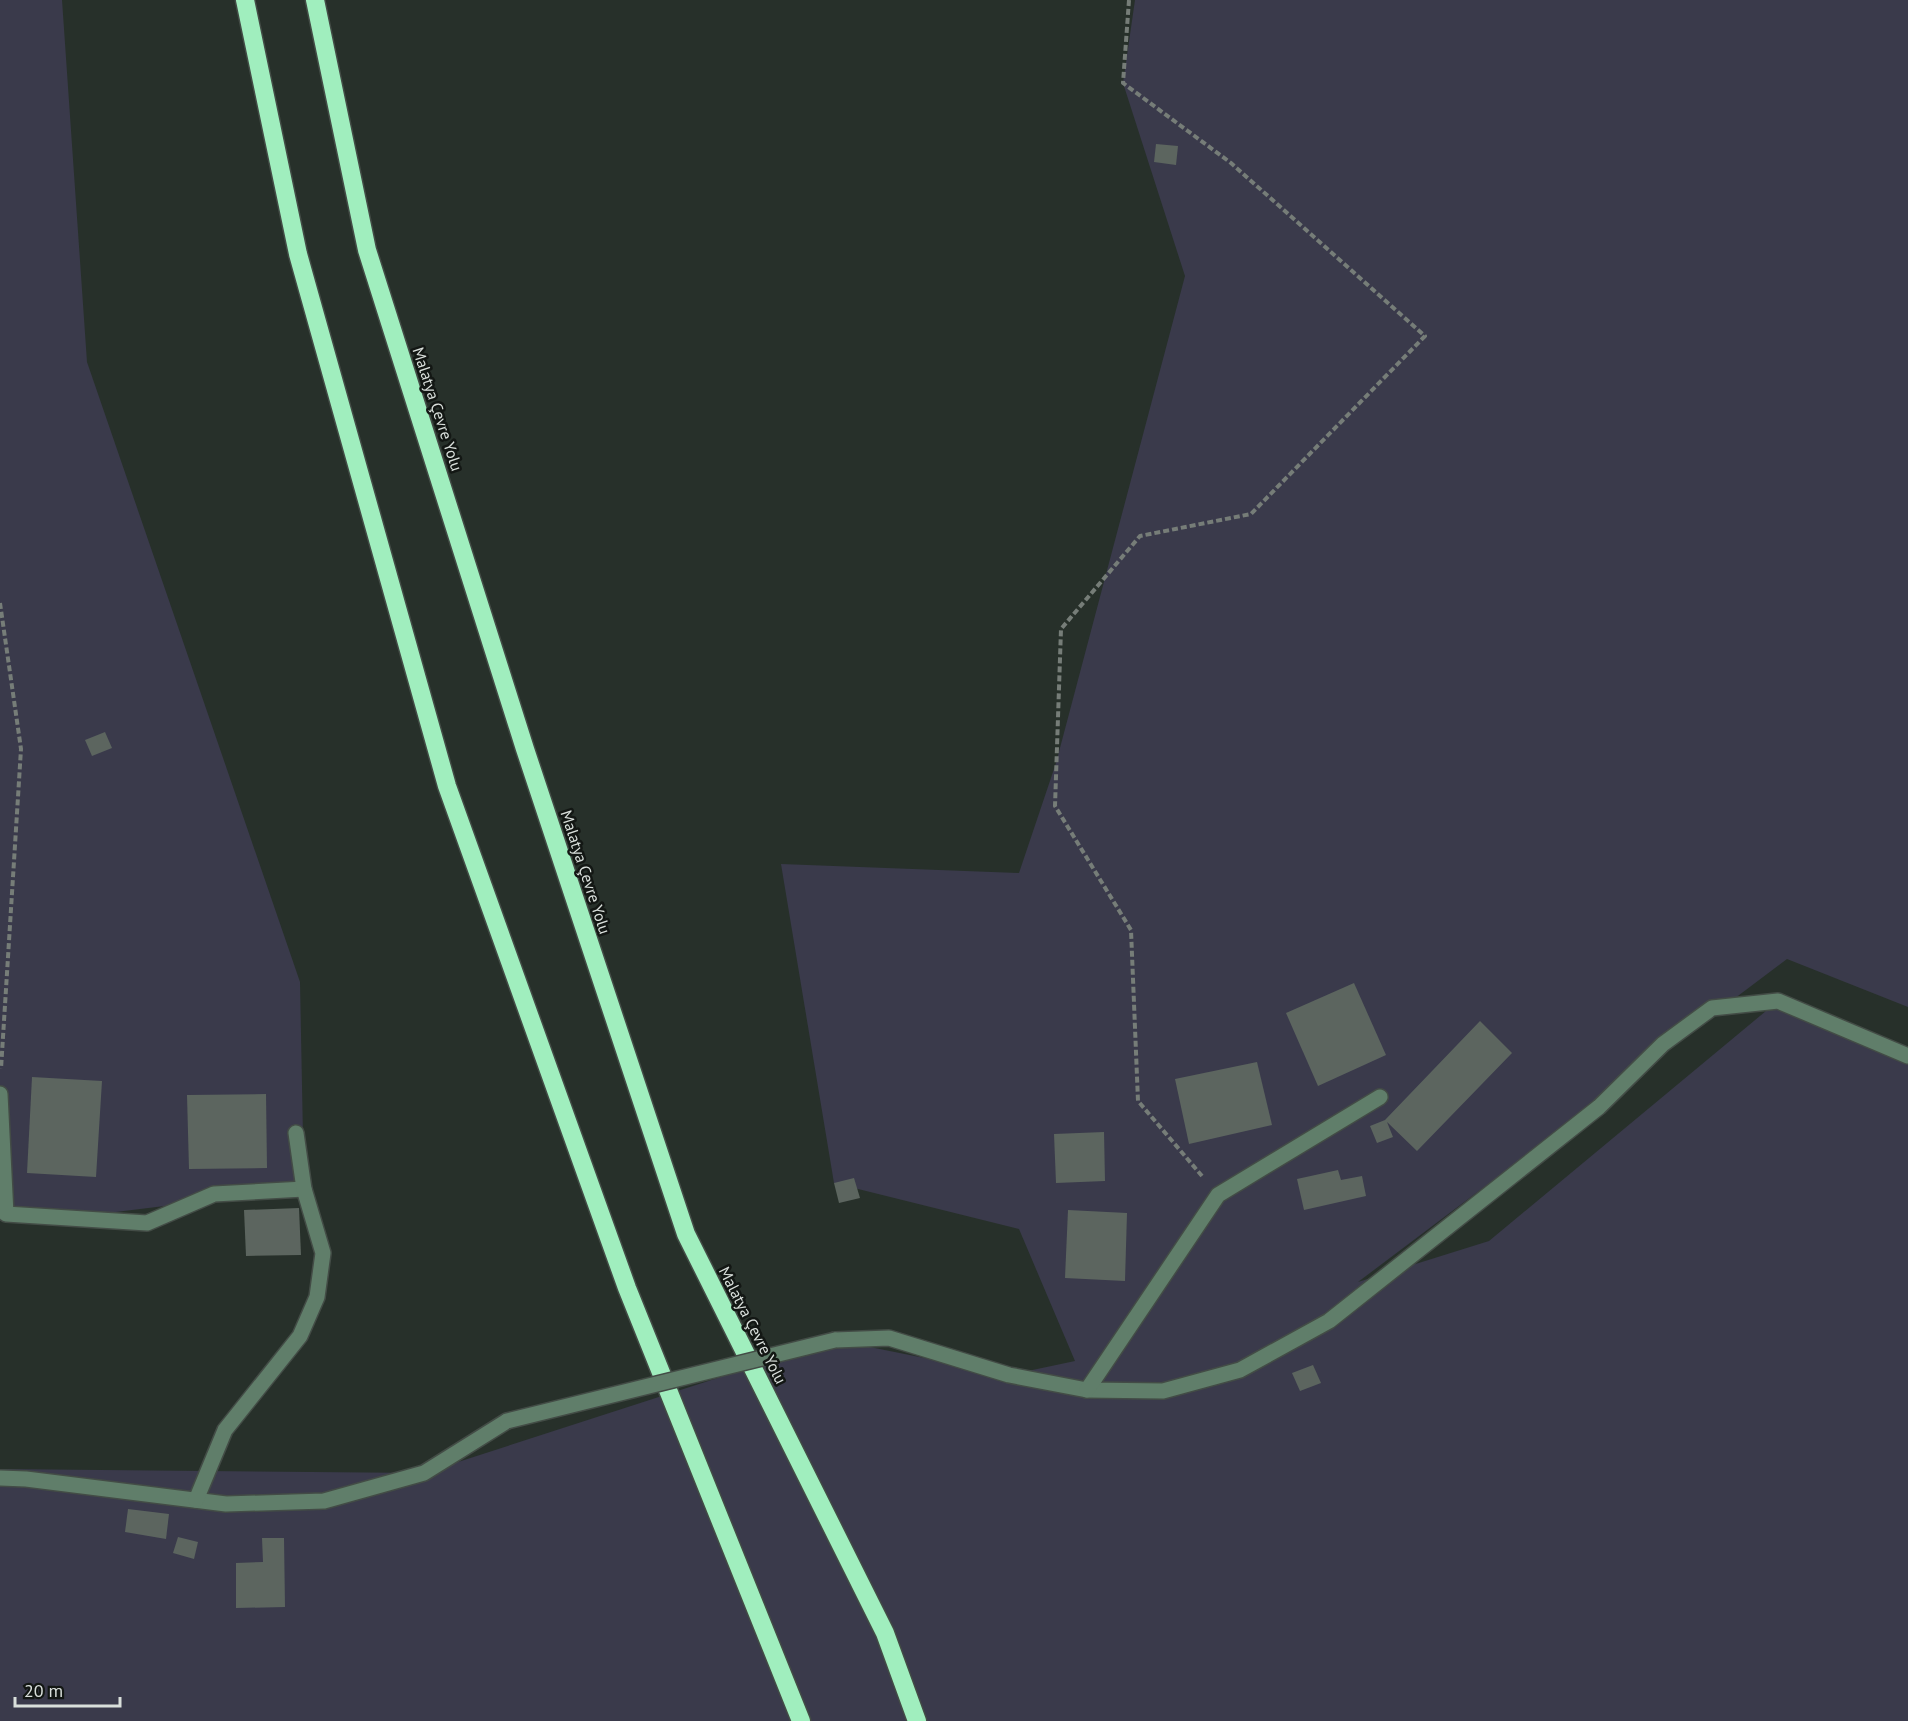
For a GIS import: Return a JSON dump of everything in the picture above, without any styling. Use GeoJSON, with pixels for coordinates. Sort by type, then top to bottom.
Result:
{"type":"FeatureCollection","features":[{"type":"Feature","properties":{"kind":"highway"},"geometry":{"type":"LineString","coordinates":[[245,0],[298,254],[447,786],[627,1288],[801,1721]]}},
{"type":"Feature","properties":{"kind":"highway","name":"Malatya Çevre Yolu"},"geometry":{"type":"LineString","coordinates":[[315,0],[367,250],[525,749],[686,1234],[885,1633],[917,1721]]}},
{"type":"Feature","properties":{"kind":"street"},"geometry":{"type":"LineString","coordinates":[[0,1479],[26,1479],[226,1503],[324,1501],[424,1473],[507,1421],[835,1340],[889,1338],[1009,1375],[1087,1390],[1163,1391],[1240,1370],[1329,1321],[1599,1107],[1662,1044],[1712,1008],[1778,1002],[1908,1056]]}},
{"type":"Feature","properties":{"kind":"street"},"geometry":{"type":"LineString","coordinates":[[0,1094],[6,1214],[147,1223],[214,1194],[304,1189]]}},
{"type":"Feature","properties":{"kind":"street"},"geometry":{"type":"LineString","coordinates":[[1087,1390],[1218,1195],[1380,1097]]}},
{"type":"Feature","properties":{"kind":"street"},"geometry":{"type":"LineString","coordinates":[[196,1500],[225,1430],[300,1336],[317,1297],[323,1253],[304,1189],[296,1133]]}},
{"type":"Feature","properties":{"kind":"path"},"geometry":{"type":"LineString","coordinates":[[1129,0],[1123,83],[1231,163],[1425,336],[1251,514],[1140,536],[1061,629],[1055,806],[1131,930],[1138,1101],[1218,1195]]}},
{"type":"Feature","properties":{"kind":"path"},"geometry":{"type":"LineString","coordinates":[[0,603],[21,749],[0,1081]]}},
{"type":"Feature","properties":{"kind":"shaded area"},"geometry":{"type":"Polygon","coordinates":[[[0,0],[62,0],[87,362],[300,982],[304,1189],[67,1218],[6,1214],[0,1094],[0,0]]]}},
{"type":"Feature","properties":{"kind":"shaded area"},"geometry":{"type":"Polygon","coordinates":[[[1135,0],[1908,0],[1908,1007],[1787,959],[1358,1282],[1489,1241],[1778,1001],[1908,1060],[1908,1721],[0,1721],[0,1469],[424,1473],[835,1340],[1009,1375],[1075,1361],[1019,1229],[834,1183],[781,864],[1019,873],[1056,763],[1185,276],[1123,83],[1135,0]]]}},
{"type":"Feature","properties":{"kind":"building"},"geometry":{"type":"Polygon","coordinates":[[[1156,144],[1178,146],[1176,165],[1154,162],[1156,144]]]}},
{"type":"Feature","properties":{"kind":"building"},"geometry":{"type":"Polygon","coordinates":[[[105,732],[112,748],[92,756],[85,740],[105,732]]]}},
{"type":"Feature","properties":{"kind":"building"},"geometry":{"type":"Polygon","coordinates":[[[1354,983],[1386,1055],[1318,1086],[1286,1013],[1354,983]]]}},
{"type":"Feature","properties":{"kind":"building"},"geometry":{"type":"Polygon","coordinates":[[[1480,1021],[1512,1053],[1417,1151],[1387,1122],[1393,1137],[1377,1143],[1370,1126],[1385,1120],[1480,1021]]]}},
{"type":"Feature","properties":{"kind":"building"},"geometry":{"type":"Polygon","coordinates":[[[1257,1062],[1272,1125],[1189,1144],[1175,1079],[1257,1062]]]}},
{"type":"Feature","properties":{"kind":"building"},"geometry":{"type":"Polygon","coordinates":[[[32,1077],[102,1081],[96,1177],[27,1173],[32,1077]]]}},
{"type":"Feature","properties":{"kind":"building"},"geometry":{"type":"Polygon","coordinates":[[[266,1094],[267,1168],[189,1169],[187,1095],[266,1094]]]}},
{"type":"Feature","properties":{"kind":"building"},"geometry":{"type":"Polygon","coordinates":[[[1104,1132],[1105,1181],[1056,1183],[1054,1134],[1104,1132]]]}},
{"type":"Feature","properties":{"kind":"building"},"geometry":{"type":"Polygon","coordinates":[[[1338,1170],[1341,1180],[1362,1176],[1366,1196],[1304,1210],[1297,1179],[1338,1170]]]}},
{"type":"Feature","properties":{"kind":"building"},"geometry":{"type":"Polygon","coordinates":[[[854,1178],[860,1198],[839,1203],[834,1183],[854,1178]]]}},
{"type":"Feature","properties":{"kind":"building"},"geometry":{"type":"Polygon","coordinates":[[[299,1208],[301,1255],[246,1256],[244,1210],[299,1208]]]}},
{"type":"Feature","properties":{"kind":"building"},"geometry":{"type":"Polygon","coordinates":[[[1068,1210],[1127,1213],[1125,1281],[1065,1278],[1068,1210]]]}},
{"type":"Feature","properties":{"kind":"building"},"geometry":{"type":"Polygon","coordinates":[[[1313,1365],[1321,1383],[1300,1391],[1292,1373],[1313,1365]]]}},
{"type":"Feature","properties":{"kind":"building"},"geometry":{"type":"Polygon","coordinates":[[[128,1509],[169,1514],[166,1539],[125,1532],[128,1509]]]}},
{"type":"Feature","properties":{"kind":"building"},"geometry":{"type":"Polygon","coordinates":[[[178,1537],[198,1542],[194,1559],[173,1553],[178,1537]]]}},
{"type":"Feature","properties":{"kind":"building"},"geometry":{"type":"Polygon","coordinates":[[[262,1538],[284,1538],[285,1607],[236,1608],[236,1563],[263,1562],[262,1538]]]}}]}
